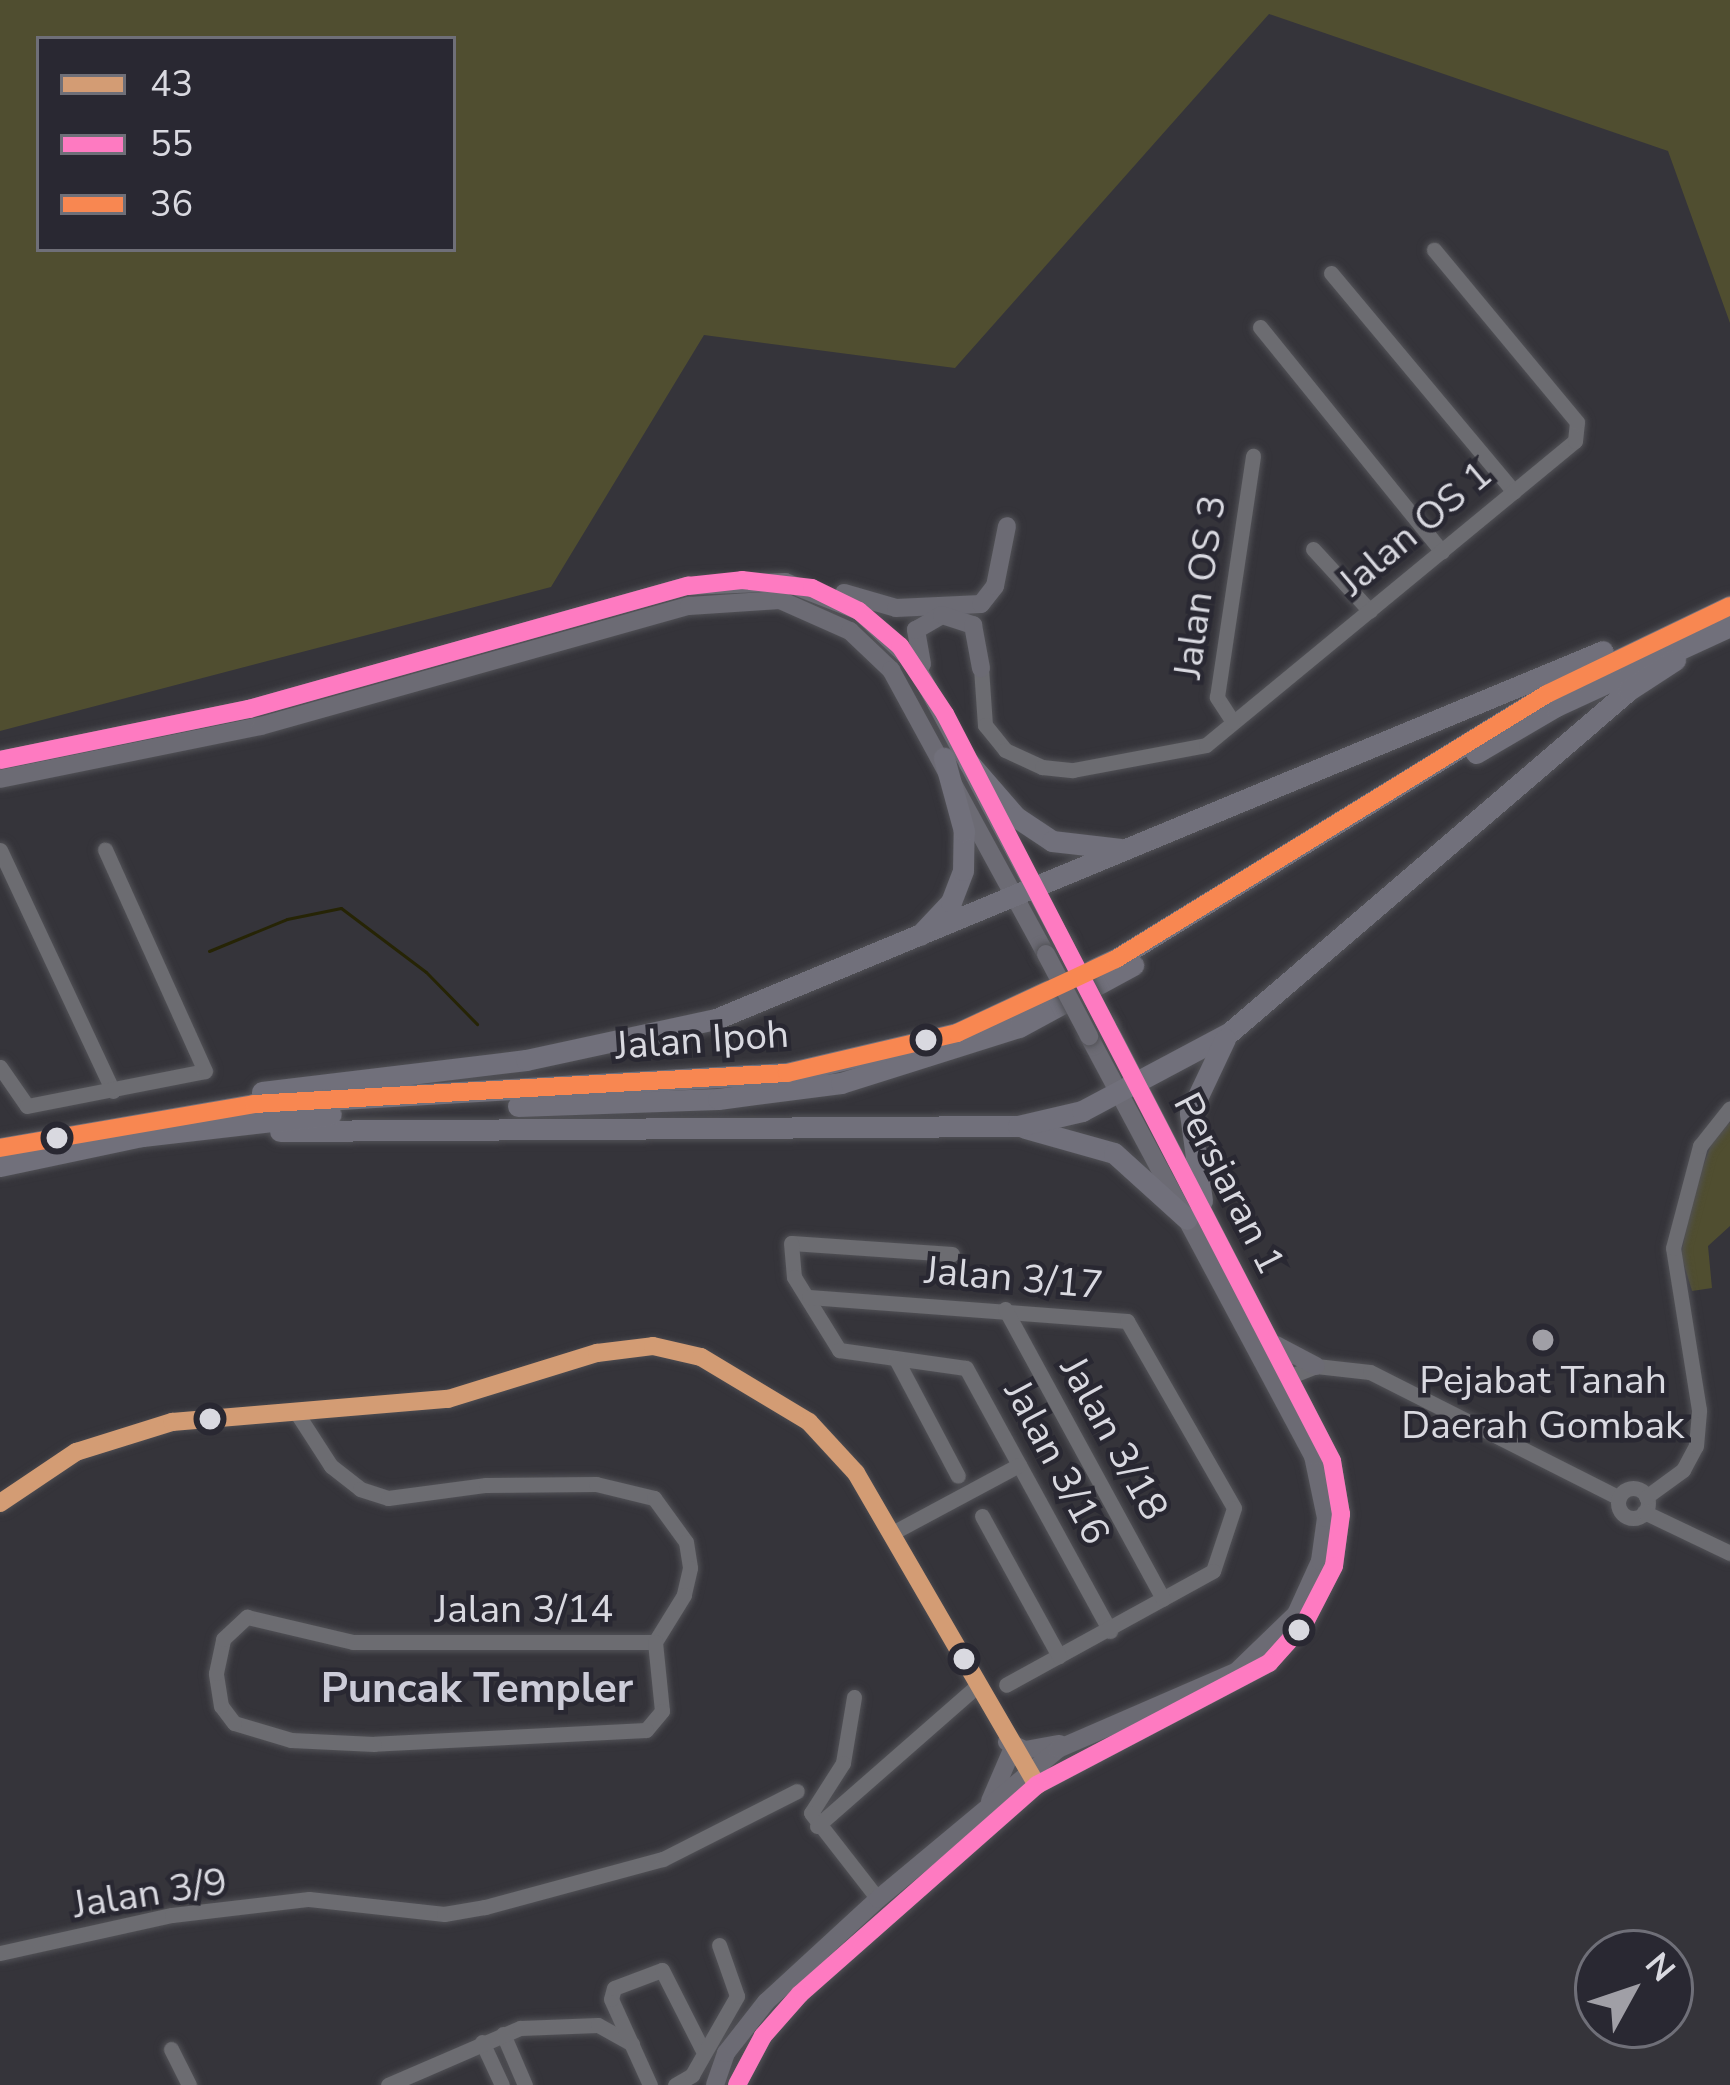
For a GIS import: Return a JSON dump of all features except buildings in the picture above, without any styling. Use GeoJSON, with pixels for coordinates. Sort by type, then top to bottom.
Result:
{"type":"FeatureCollection","features":[{"type":"Feature","properties":{"kind":"highway"},"geometry":{"type":"LineString","coordinates":[[194,1112],[297,1085],[526,1060],[716,1019],[1187,829],[1730,596]]}},
{"type":"Feature","properties":{"kind":"highway","name":"Jalan Ipoh"},"geometry":{"type":"LineString","coordinates":[[0,1148],[194,1112],[787,1073],[957,1033],[1116,959],[1547,694],[1730,606]]}},
{"type":"Feature","properties":{"kind":"highway"},"geometry":{"type":"LineString","coordinates":[[1018,1126],[1131,1091],[1229,1033],[1629,690],[1722,629]]}},
{"type":"Feature","properties":{"kind":"highway","name":"Jalan Ipoh"},"geometry":{"type":"LineString","coordinates":[[0,1166],[142,1136],[343,1113],[781,1093],[946,1055],[1078,998],[1556,706],[1722,629]]}},
{"type":"Feature","properties":{"kind":"highway"},"geometry":{"type":"LineString","coordinates":[[906,946],[944,912],[962,870],[964,831],[944,758]]}},
{"type":"Feature","properties":{"kind":"highway"},"geometry":{"type":"LineString","coordinates":[[969,763],[1016,817],[1076,850],[1115,850],[1187,829]]}},
{"type":"Feature","properties":{"kind":"highway"},"geometry":{"type":"LineString","coordinates":[[1194,1210],[1190,1113],[1229,1033]]}},
{"type":"Feature","properties":{"kind":"highway"},"geometry":{"type":"LineString","coordinates":[[142,1136],[1018,1126],[1114,1153],[1194,1210]]}},
{"type":"Feature","properties":{"kind":"main road"},"geometry":{"type":"LineString","coordinates":[[0,756],[249,709],[688,586],[771,572],[884,607],[990,597],[1007,526]]}},
{"type":"Feature","properties":{"kind":"main road"},"geometry":{"type":"LineString","coordinates":[[688,586],[764,579],[836,598],[900,646],[945,714]]}},
{"type":"Feature","properties":{"kind":"main road"},"geometry":{"type":"LineString","coordinates":[[0,779],[261,726],[688,606],[760,597],[803,605],[868,645],[944,758],[1055,949],[1107,1025],[1131,1091]]}},
{"type":"Feature","properties":{"kind":"main road"},"geometry":{"type":"LineString","coordinates":[[950,604],[985,623],[981,668]]}},
{"type":"Feature","properties":{"kind":"main road"},"geometry":{"type":"LineString","coordinates":[[981,668],[980,635],[969,621],[942,615],[920,625],[916,651],[1025,896]]}},
{"type":"Feature","properties":{"kind":"main road"},"geometry":{"type":"LineString","coordinates":[[1055,949],[1089,1036],[1131,1091]]}},
{"type":"Feature","properties":{"kind":"main road","name":"Persiaran 1"},"geometry":{"type":"LineString","coordinates":[[737,2085],[763,2036],[800,1994],[1070,1743],[1237,1671],[1296,1614],[1320,1561],[1326,1518],[1313,1456],[1281,1380],[1131,1091]]}},
{"type":"Feature","properties":{"kind":"main road","name":"Persiaran 1"},"geometry":{"type":"LineString","coordinates":[[715,2085],[726,2053],[766,2002],[987,1805],[1032,1779],[1231,1689],[1304,1624],[1334,1566],[1341,1514],[1332,1461],[1281,1380],[1269,1336],[1194,1210]]}},
{"type":"Feature","properties":{"kind":"main road"},"geometry":{"type":"LineString","coordinates":[[1269,1336],[1286,1356],[1316,1366]]}},
{"type":"Feature","properties":{"kind":"main road"},"geometry":{"type":"LineString","coordinates":[[987,1805],[1010,1746],[1024,1750],[1070,1743]]}},
{"type":"Feature","properties":{"kind":"street","name":"Jalan OS 1"},"geometry":{"type":"LineString","coordinates":[[981,668],[977,700],[986,724],[1005,750],[1030,762],[1086,769],[1206,746],[1575,441],[1577,422],[1434,250]]}},
{"type":"Feature","properties":{"kind":"street"},"geometry":{"type":"LineString","coordinates":[[1331,273],[1514,491]]}},
{"type":"Feature","properties":{"kind":"street"},"geometry":{"type":"LineString","coordinates":[[1260,327],[1442,552]]}},
{"type":"Feature","properties":{"kind":"street","name":"Jalan OS 3"},"geometry":{"type":"LineString","coordinates":[[1233,722],[1216,697],[1253,457]]}},
{"type":"Feature","properties":{"kind":"street"},"geometry":{"type":"LineString","coordinates":[[1313,550],[1370,610]]}},
{"type":"Feature","properties":{"kind":"street"},"geometry":{"type":"LineString","coordinates":[[0,850],[113,1091]]}},
{"type":"Feature","properties":{"kind":"street"},"geometry":{"type":"LineString","coordinates":[[0,1067],[20,1105],[205,1071],[105,850]]}},
{"type":"Feature","properties":{"kind":"street"},"geometry":{"type":"LineString","coordinates":[[1281,1380],[1316,1366],[1383,1377],[1619,1498],[1625,1516],[1645,1504],[1683,1470],[1696,1446],[1699,1410],[1673,1248],[1700,1146],[1730,1108]]}},
{"type":"Feature","properties":{"kind":"street"},"geometry":{"type":"LineString","coordinates":[[809,1297],[794,1277],[794,1239],[952,1255]]}},
{"type":"Feature","properties":{"kind":"street","name":"Jalan 3/17"},"geometry":{"type":"LineString","coordinates":[[809,1297],[1005,1310],[1134,1328],[1234,1508],[1213,1571],[1006,1685]]}},
{"type":"Feature","properties":{"kind":"street","name":"Jalan 3/16"},"geometry":{"type":"LineString","coordinates":[[809,1297],[839,1350],[966,1368],[1110,1630]]}},
{"type":"Feature","properties":{"kind":"street","name":"Jalan 3/18"},"geometry":{"type":"LineString","coordinates":[[1005,1310],[1163,1599]]}},
{"type":"Feature","properties":{"kind":"street"},"geometry":{"type":"LineString","coordinates":[[0,1503],[35,1474],[108,1440],[172,1422],[448,1399],[597,1353],[653,1346],[701,1357],[808,1422],[894,1532],[1032,1779]]}},
{"type":"Feature","properties":{"kind":"street"},"geometry":{"type":"LineString","coordinates":[[896,1359],[958,1476]]}},
{"type":"Feature","properties":{"kind":"street","name":"Jalan 3/14"},"geometry":{"type":"LineString","coordinates":[[298,1415],[331,1466],[360,1490],[388,1498],[485,1485],[574,1484],[654,1498],[686,1542],[690,1568],[684,1595],[655,1642],[662,1711],[646,1730],[374,1744],[291,1740],[234,1723],[221,1706],[216,1673],[237,1618],[353,1642],[655,1642]]}},
{"type":"Feature","properties":{"kind":"street"},"geometry":{"type":"LineString","coordinates":[[894,1532],[1019,1466]]}},
{"type":"Feature","properties":{"kind":"street"},"geometry":{"type":"LineString","coordinates":[[1645,1504],[1730,1553]]}},
{"type":"Feature","properties":{"kind":"street"},"geometry":{"type":"LineString","coordinates":[[982,1516],[1058,1656]]}},
{"type":"Feature","properties":{"kind":"street"},"geometry":{"type":"LineString","coordinates":[[817,1826],[976,1686]]}},
{"type":"Feature","properties":{"kind":"street"},"geometry":{"type":"LineString","coordinates":[[854,1697],[843,1763],[811,1803],[817,1826],[878,1898]]}},
{"type":"Feature","properties":{"kind":"street","name":"Jalan 3/9"},"geometry":{"type":"LineString","coordinates":[[0,1953],[172,1916],[309,1899],[444,1915],[485,1907],[663,1859],[796,1792]]}},
{"type":"Feature","properties":{"kind":"street"},"geometry":{"type":"LineString","coordinates":[[675,2085],[692,2074],[739,1989],[719,1945]]}},
{"type":"Feature","properties":{"kind":"street"},"geometry":{"type":"LineString","coordinates":[[650,2085],[610,1991],[658,1968],[702,2049]]}},
{"type":"Feature","properties":{"kind":"street"},"geometry":{"type":"LineString","coordinates":[[400,2083],[503,2034],[598,2025],[632,2044]]}},
{"type":"Feature","properties":{"kind":"street"},"geometry":{"type":"LineString","coordinates":[[503,2034],[525,2085]]}},
{"type":"Feature","properties":{"kind":"street"},"geometry":{"type":"LineString","coordinates":[[482,2042],[502,2085]]}},
{"type":"Feature","properties":{"kind":"street"},"geometry":{"type":"LineString","coordinates":[[171,2049],[188,2085]]}},
{"type":"Feature","properties":{"kind":"shaded area"},"geometry":{"type":"Polygon","coordinates":[[[0,0],[1730,0],[1730,323],[1668,151],[1269,14],[955,368],[704,335],[551,587],[0,731],[0,0]]]}},
{"type":"Feature","properties":{"kind":"shaded area"},"geometry":{"type":"Polygon","coordinates":[[[1730,1122],[1730,1226],[1708,1246],[1712,1288],[1692,1291],[1681,1255],[1694,1191],[1712,1142],[1730,1122]]]}},
{"type":"Feature","properties":{"kind":"waterway"},"geometry":{"type":"LineString","coordinates":[[209,951],[287,919],[341,908],[426,972],[477,1024]]}},
{"type":"Feature","properties":{"kind":"transit line","name":"55"},"geometry":{"type":"LineString","coordinates":[[0,760],[249,709],[688,586],[742,580],[812,588],[859,611],[900,646],[945,714],[1332,1461],[1341,1514],[1334,1566],[1304,1624],[1269,1663],[1037,1785],[800,1994],[763,2036],[737,2085]]}},
{"type":"Feature","properties":{"kind":"transit line","name":"36"},"geometry":{"type":"LineString","coordinates":[[0,1148],[254,1104],[787,1073],[957,1033],[1116,959],[1547,694],[1730,606]]}},
{"type":"Feature","properties":{"kind":"transit line","name":"43"},"geometry":{"type":"LineString","coordinates":[[0,1503],[76,1452],[172,1422],[448,1399],[597,1353],[653,1346],[701,1357],[809,1422],[856,1473],[1037,1785]]}},
{"type":"Feature","properties":{"kind":"place","name":"Pejabat Tanah Daerah Gombak"},"geometry":{"type":"Point","coordinates":[1543,1340]}},
{"type":"Feature","properties":{"kind":"district","name":"Puncak Templer"},"geometry":{"type":"Point","coordinates":[477,1689]}}]}
